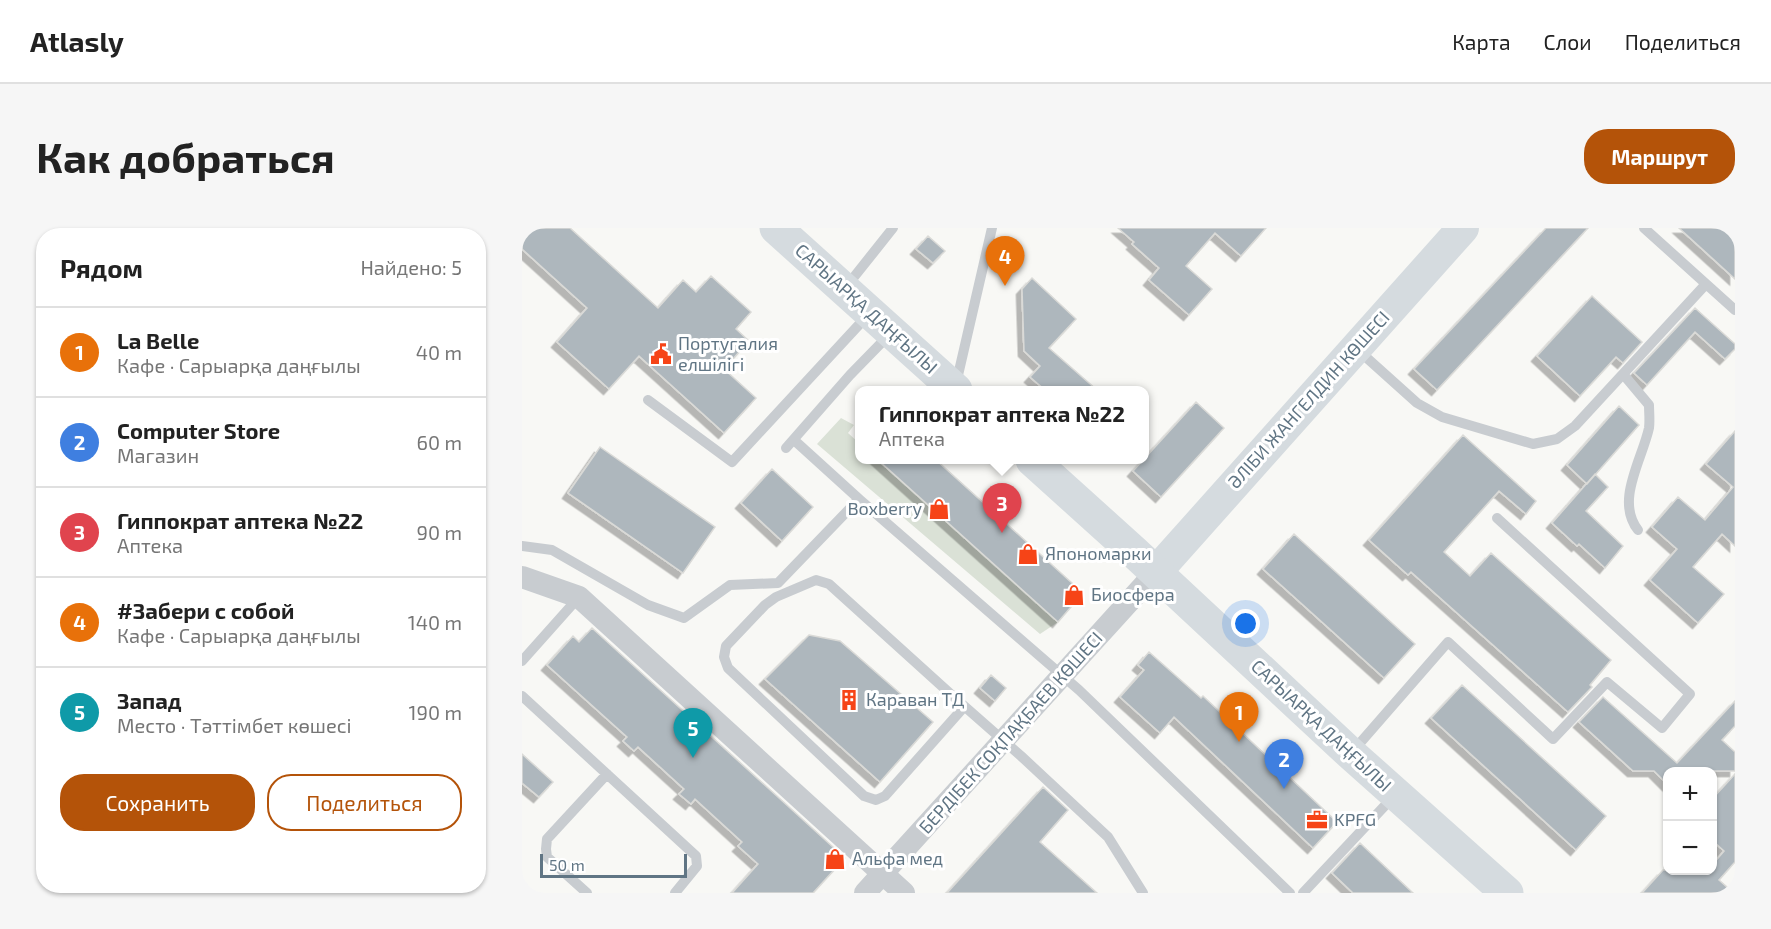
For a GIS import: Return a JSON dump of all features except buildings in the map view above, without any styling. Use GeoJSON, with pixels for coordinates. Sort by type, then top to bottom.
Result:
{"type":"FeatureCollection","features":[{"type":"Feature","properties":{"kind":"main road","name":"САРЫАРҚА ДАҢҒЫЛЫ"},"geometry":{"type":"LineString","coordinates":[[776,228],[951,386]]}},
{"type":"Feature","properties":{"kind":"main road","name":"САРЫАРҚА ДАҢҒЫЛЫ"},"geometry":{"type":"LineString","coordinates":[[1037,464],[1497,890]]}},
{"type":"Feature","properties":{"kind":"street","name":"ӘЛІБИ ЖАНГЕЛДИН КӨШЕСІ"},"geometry":{"type":"LineString","coordinates":[[1156,572],[1459,229]]}},
{"type":"Feature","properties":{"kind":"street","name":"БЕРДІБЕК СОҚПАҚБАЕВ КӨШЕСІ"},"geometry":{"type":"LineString","coordinates":[[865,893],[1156,572]]}},
{"type":"Feature","properties":{"kind":"street"},"geometry":{"type":"LineString","coordinates":[[522,577],[579,597],[904,893]]}},
{"type":"Feature","properties":{"kind":"lane"},"geometry":{"type":"LineString","coordinates":[[844,290],[893,228]]}},
{"type":"Feature","properties":{"kind":"lane"},"geometry":{"type":"LineString","coordinates":[[956,386],[992,228]]}},
{"type":"Feature","properties":{"kind":"lane"},"geometry":{"type":"LineString","coordinates":[[1644,228],[1735,310]]}},
{"type":"Feature","properties":{"kind":"lane"},"geometry":{"type":"LineString","coordinates":[[1355,348],[1417,403],[1442,417],[1533,444],[1557,439],[1575,426],[1706,284]]}},
{"type":"Feature","properties":{"kind":"lane"},"geometry":{"type":"LineString","coordinates":[[648,400],[732,462],[881,322]]}},
{"type":"Feature","properties":{"kind":"lane"},"geometry":{"type":"LineString","coordinates":[[881,322],[850,375],[790,444],[859,499],[1062,675],[1290,893]]}},
{"type":"Feature","properties":{"kind":"lane"},"geometry":{"type":"LineString","coordinates":[[1623,374],[1649,405],[1650,426],[1629,494],[1631,521],[1638,530]]}},
{"type":"Feature","properties":{"kind":"lane"},"geometry":{"type":"LineString","coordinates":[[522,546],[552,550],[648,604],[684,618],[730,585],[777,583],[859,499]]}},
{"type":"Feature","properties":{"kind":"lane"},"geometry":{"type":"LineString","coordinates":[[1351,754],[1448,642],[1553,739],[1607,682],[1662,728],[1690,694],[1497,518]]}},
{"type":"Feature","properties":{"kind":"lane"},"geometry":{"type":"LineString","coordinates":[[964,707],[885,796],[876,800],[864,796],[728,668],[724,657],[726,646],[765,605],[777,597],[816,580],[829,584],[1108,837],[1143,893]]}},
{"type":"Feature","properties":{"kind":"lane"},"geometry":{"type":"LineString","coordinates":[[522,661],[579,597]]}},
{"type":"Feature","properties":{"kind":"lane"},"geometry":{"type":"LineString","coordinates":[[523,699],[696,856],[697,867],[675,893]]}},
{"type":"Feature","properties":{"kind":"lane"},"geometry":{"type":"LineString","coordinates":[[587,893],[547,857],[547,839],[607,774]]}},
{"type":"Feature","properties":{"kind":"lane"},"geometry":{"type":"LineString","coordinates":[[1303,893],[1395,794]]}},
{"type":"Feature","properties":{"kind":"shaded area"},"geometry":{"type":"Polygon","coordinates":[[[841,418],[854,425],[848,433],[855,439],[855,464],[881,464],[1058,622],[1040,634],[817,444],[841,418]]]}},
{"type":"Feature","properties":{"kind":"place","name":"#Забери с собой"},"geometry":{"type":"Point","coordinates":[1005,286]}},
{"type":"Feature","properties":{"kind":"place","name":"Португалия елшілігі"},"geometry":{"type":"Point","coordinates":[661,354]}},
{"type":"Feature","properties":{"kind":"place","name":"Boxberry"},"geometry":{"type":"Point","coordinates":[939,509]}},
{"type":"Feature","properties":{"kind":"place","name":"Гиппократ аптека №22"},"geometry":{"type":"Point","coordinates":[1002,533]}},
{"type":"Feature","properties":{"kind":"place","name":"Япономарки"},"geometry":{"type":"Point","coordinates":[1028,554]}},
{"type":"Feature","properties":{"kind":"place","name":"Биосфера"},"geometry":{"type":"Point","coordinates":[1074,595]}},
{"type":"Feature","properties":{"kind":"place","name":"Караван ТД"},"geometry":{"type":"Point","coordinates":[849,700]}},
{"type":"Feature","properties":{"kind":"place","name":"La Belle"},"geometry":{"type":"Point","coordinates":[1239,742]}},
{"type":"Feature","properties":{"kind":"place","name":"Запад"},"geometry":{"type":"Point","coordinates":[693,758]}},
{"type":"Feature","properties":{"kind":"place","name":"Computer Store"},"geometry":{"type":"Point","coordinates":[1284,789]}},
{"type":"Feature","properties":{"kind":"place","name":"KPFG"},"geometry":{"type":"Point","coordinates":[1317,820]}},
{"type":"Feature","properties":{"kind":"place","name":"Альфа мед"},"geometry":{"type":"Point","coordinates":[835,859]}}]}
